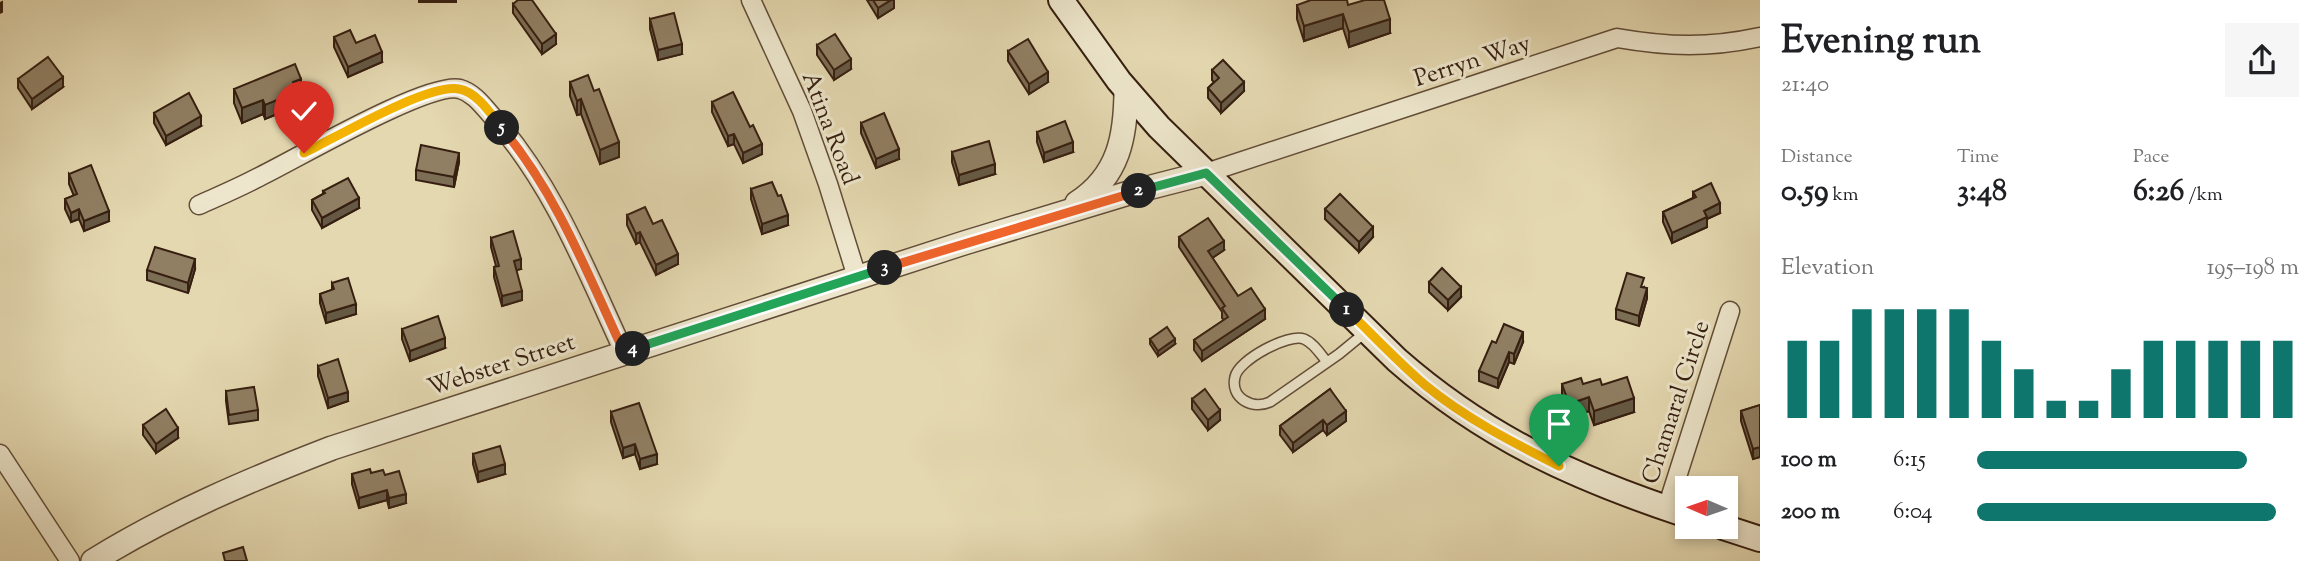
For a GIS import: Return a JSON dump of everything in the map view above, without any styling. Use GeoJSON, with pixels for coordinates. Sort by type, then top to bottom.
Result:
{"type":"FeatureCollection","features":[{"type":"Feature","properties":{"kind":"main road"},"geometry":{"type":"LineString","coordinates":[[1062,0],[1126,89],[1159,127],[1427,386],[1463,413],[1507,440],[1594,482],[1675,511]]}},
{"type":"Feature","properties":{"kind":"main road"},"geometry":{"type":"LineString","coordinates":[[1738,532],[1760,539]]}},
{"type":"Feature","properties":{"kind":"street","name":"Atina Road"},"geometry":{"type":"LineString","coordinates":[[751,0],[802,111],[857,277]]}},
{"type":"Feature","properties":{"kind":"street","name":"Perryn Way"},"geometry":{"type":"LineString","coordinates":[[1206,173],[1618,38],[1690,47],[1760,37]]}},
{"type":"Feature","properties":{"kind":"street"},"geometry":{"type":"LineString","coordinates":[[199,205],[259,178],[413,99],[447,89],[460,89],[474,96],[497,121],[520,149],[544,186],[570,231],[624,352]]}},
{"type":"Feature","properties":{"kind":"street","name":"Webster Street"},"geometry":{"type":"LineString","coordinates":[[1059,214],[1101,185],[1115,161],[1126,122],[1126,89]]}},
{"type":"Feature","properties":{"kind":"street","name":"Webster Street"},"geometry":{"type":"LineString","coordinates":[[93,561],[179,512],[294,463],[410,421],[1059,214],[1206,173]]}},
{"type":"Feature","properties":{"kind":"street","name":"Chamaral Circle"},"geometry":{"type":"LineString","coordinates":[[1686,476],[1730,311]]}},
{"type":"Feature","properties":{"kind":"street"},"geometry":{"type":"LineString","coordinates":[[0,454],[69,561]]}},
{"type":"Feature","properties":{"kind":"lane"},"geometry":{"type":"LineString","coordinates":[[1327,362],[1305,340],[1286,340],[1254,356],[1240,368],[1234,377],[1236,388],[1241,397],[1250,404],[1261,406],[1327,362],[1368,330]]}},
{"type":"Feature","properties":{"kind":"building"},"geometry":{"type":"Polygon","coordinates":[[[518,0],[532,0],[556,34],[542,44],[513,4],[518,0]]]}},
{"type":"Feature","properties":{"kind":"building"},"geometry":{"type":"Polygon","coordinates":[[[873,0],[891,0],[878,8],[873,0]]]}},
{"type":"Feature","properties":{"kind":"building"},"geometry":{"type":"Polygon","coordinates":[[[1311,0],[1347,0],[1348,5],[1365,0],[1384,0],[1390,19],[1349,32],[1343,14],[1304,26],[1297,5],[1311,0]]]}},
{"type":"Feature","properties":{"kind":"building"},"geometry":{"type":"Polygon","coordinates":[[[674,13],[682,44],[658,50],[650,19],[674,13]]]}},
{"type":"Feature","properties":{"kind":"building"},"geometry":{"type":"Polygon","coordinates":[[[350,30],[356,43],[375,35],[382,52],[348,67],[334,37],[350,30]]]}},
{"type":"Feature","properties":{"kind":"building"},"geometry":{"type":"Polygon","coordinates":[[[835,34],[851,59],[834,70],[817,45],[835,34]]]}},
{"type":"Feature","properties":{"kind":"building"},"geometry":{"type":"Polygon","coordinates":[[[1028,39],[1048,72],[1029,84],[1008,51],[1028,39]]]}},
{"type":"Feature","properties":{"kind":"building"},"geometry":{"type":"Polygon","coordinates":[[[48,57],[63,77],[32,99],[18,79],[48,57]]]}},
{"type":"Feature","properties":{"kind":"building"},"geometry":{"type":"Polygon","coordinates":[[[1223,60],[1244,82],[1221,103],[1208,88],[1219,78],[1212,70],[1223,60]]]}},
{"type":"Feature","properties":{"kind":"building"},"geometry":{"type":"Polygon","coordinates":[[[295,64],[301,79],[293,82],[297,92],[265,105],[263,100],[242,108],[234,89],[295,64]]]}},
{"type":"Feature","properties":{"kind":"building"},"geometry":{"type":"Polygon","coordinates":[[[588,75],[594,91],[599,89],[619,142],[600,150],[581,99],[577,101],[570,82],[588,75]]]}},
{"type":"Feature","properties":{"kind":"building"},"geometry":{"type":"Polygon","coordinates":[[[733,92],[750,127],[753,125],[762,144],[743,153],[734,134],[728,136],[712,102],[733,92]]]}},
{"type":"Feature","properties":{"kind":"building"},"geometry":{"type":"Polygon","coordinates":[[[189,93],[201,116],[166,136],[154,113],[189,93]]]}},
{"type":"Feature","properties":{"kind":"building"},"geometry":{"type":"Polygon","coordinates":[[[884,113],[899,149],[876,159],[861,123],[884,113]]]}},
{"type":"Feature","properties":{"kind":"building"},"geometry":{"type":"Polygon","coordinates":[[[1065,121],[1073,142],[1044,153],[1037,132],[1065,121]]]}},
{"type":"Feature","properties":{"kind":"building"},"geometry":{"type":"Polygon","coordinates":[[[989,141],[995,164],[959,175],[952,152],[989,141]]]}},
{"type":"Feature","properties":{"kind":"building"},"geometry":{"type":"Polygon","coordinates":[[[421,145],[459,153],[454,177],[416,170],[421,145]]]}},
{"type":"Feature","properties":{"kind":"building"},"geometry":{"type":"Polygon","coordinates":[[[91,165],[109,211],[84,221],[79,209],[71,213],[65,199],[77,194],[69,174],[91,165]]]}},
{"type":"Feature","properties":{"kind":"building"},"geometry":{"type":"Polygon","coordinates":[[[348,178],[359,198],[322,218],[312,200],[348,178]]]}},
{"type":"Feature","properties":{"kind":"building"},"geometry":{"type":"Polygon","coordinates":[[[772,182],[778,196],[781,195],[788,215],[762,224],[751,189],[772,182]]]}},
{"type":"Feature","properties":{"kind":"building"},"geometry":{"type":"Polygon","coordinates":[[[1711,183],[1720,203],[1704,211],[1707,217],[1672,233],[1663,212],[1696,197],[1693,192],[1711,183]]]}},
{"type":"Feature","properties":{"kind":"building"},"geometry":{"type":"Polygon","coordinates":[[[1340,194],[1373,227],[1359,242],[1325,209],[1340,194]]]}},
{"type":"Feature","properties":{"kind":"building"},"geometry":{"type":"Polygon","coordinates":[[[645,207],[653,224],[662,220],[678,254],[656,265],[640,232],[636,234],[627,215],[645,207]]]}},
{"type":"Feature","properties":{"kind":"building"},"geometry":{"type":"Polygon","coordinates":[[[1208,218],[1224,241],[1208,251],[1238,296],[1251,288],[1265,309],[1202,351],[1194,340],[1228,317],[1222,308],[1225,306],[1179,237],[1208,218]]]}},
{"type":"Feature","properties":{"kind":"building"},"geometry":{"type":"Polygon","coordinates":[[[513,231],[521,259],[514,261],[522,291],[502,296],[494,267],[499,266],[491,238],[513,231]]]}},
{"type":"Feature","properties":{"kind":"building"},"geometry":{"type":"Polygon","coordinates":[[[155,247],[195,259],[188,283],[147,270],[155,247]]]}},
{"type":"Feature","properties":{"kind":"building"},"geometry":{"type":"Polygon","coordinates":[[[1442,268],[1461,287],[1448,300],[1429,282],[1442,268]]]}},
{"type":"Feature","properties":{"kind":"building"},"geometry":{"type":"Polygon","coordinates":[[[1627,273],[1644,278],[1641,287],[1647,288],[1639,316],[1616,309],[1627,273]]]}},
{"type":"Feature","properties":{"kind":"building"},"geometry":{"type":"Polygon","coordinates":[[[348,278],[356,304],[326,313],[320,294],[334,289],[332,283],[348,278]]]}},
{"type":"Feature","properties":{"kind":"building"},"geometry":{"type":"Polygon","coordinates":[[[438,316],[445,338],[410,351],[402,329],[438,316]]]}},
{"type":"Feature","properties":{"kind":"building"},"geometry":{"type":"Polygon","coordinates":[[[1504,324],[1523,332],[1514,354],[1509,352],[1498,379],[1479,371],[1492,341],[1496,343],[1504,324]]]}},
{"type":"Feature","properties":{"kind":"building"},"geometry":{"type":"Polygon","coordinates":[[[1167,327],[1175,339],[1158,351],[1150,339],[1167,327]]]}},
{"type":"Feature","properties":{"kind":"building"},"geometry":{"type":"Polygon","coordinates":[[[338,359],[348,392],[328,398],[318,366],[338,359]]]}},
{"type":"Feature","properties":{"kind":"building"},"geometry":{"type":"Polygon","coordinates":[[[1627,377],[1634,398],[1594,411],[1589,397],[1569,404],[1562,384],[1581,378],[1583,384],[1600,379],[1602,385],[1627,377]]]}},
{"type":"Feature","properties":{"kind":"building"},"geometry":{"type":"Polygon","coordinates":[[[254,387],[258,410],[229,415],[226,391],[254,387]]]}},
{"type":"Feature","properties":{"kind":"building"},"geometry":{"type":"Polygon","coordinates":[[[1205,389],[1220,410],[1208,420],[1192,399],[1205,389]]]}},
{"type":"Feature","properties":{"kind":"building"},"geometry":{"type":"Polygon","coordinates":[[[1330,389],[1346,411],[1327,425],[1323,420],[1293,443],[1280,426],[1330,389]]]}},
{"type":"Feature","properties":{"kind":"building"},"geometry":{"type":"Polygon","coordinates":[[[639,403],[657,454],[640,459],[635,444],[623,448],[611,412],[639,403]]]}},
{"type":"Feature","properties":{"kind":"building"},"geometry":{"type":"Polygon","coordinates":[[[1760,405],[1760,447],[1753,449],[1741,411],[1760,405]]]}},
{"type":"Feature","properties":{"kind":"building"},"geometry":{"type":"Polygon","coordinates":[[[166,409],[178,428],[156,444],[143,425],[166,409]]]}},
{"type":"Feature","properties":{"kind":"building"},"geometry":{"type":"Polygon","coordinates":[[[500,446],[505,464],[478,472],[473,454],[500,446]]]}},
{"type":"Feature","properties":{"kind":"building"},"geometry":{"type":"Polygon","coordinates":[[[370,469],[371,473],[383,470],[385,475],[399,471],[406,494],[389,498],[387,490],[359,498],[352,474],[370,469]]]}},
{"type":"Feature","properties":{"kind":"building"},"geometry":{"type":"Polygon","coordinates":[[[243,547],[247,561],[225,561],[223,553],[243,547]]]}},
{"type":"Feature","properties":{"kind":"route"},"geometry":{"type":"LineString","coordinates":[[304,153],[413,99],[447,89],[460,89],[474,96],[520,149],[544,186],[570,231],[624,352],[964,243],[1132,192],[1206,173],[1427,386],[1463,413],[1507,440],[1559,466]]}}]}
